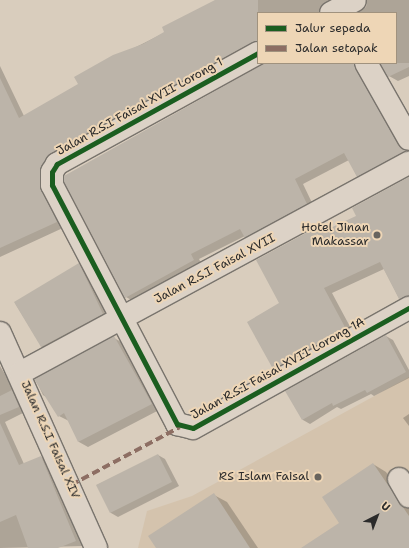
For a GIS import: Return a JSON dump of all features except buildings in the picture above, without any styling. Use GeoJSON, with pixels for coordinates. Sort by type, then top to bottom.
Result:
{"type":"FeatureCollection","features":[{"type":"Feature","properties":{"kind":"street","name":"Jalan R.S.I Faisal XVII Lorong 1"},"geometry":{"type":"LineString","coordinates":[[121,320],[52,185],[52,172],[57,164],[257,54]]}},
{"type":"Feature","properties":{"kind":"street"},"geometry":{"type":"LineString","coordinates":[[367,64],[409,139]]}},
{"type":"Feature","properties":{"kind":"street","name":"Jalan R.S.I Faisal XVII"},"geometry":{"type":"LineString","coordinates":[[20,373],[121,320],[409,163]]}},
{"type":"Feature","properties":{"kind":"street","name":"Jalan R.S.I Faisal XVII Lorong 1A"},"geometry":{"type":"LineString","coordinates":[[121,320],[177,424],[186,429],[409,308]]}},
{"type":"Feature","properties":{"kind":"street","name":"Jalan R.S.I Faisal XIV"},"geometry":{"type":"LineString","coordinates":[[0,333],[20,373],[96,548]]}},
{"type":"Feature","properties":{"kind":"shaded area","name":"RS Islam Faisal"},"geometry":{"type":"Polygon","coordinates":[[[409,377],[409,548],[138,548],[147,511],[192,496],[409,377]]]}},
{"type":"Feature","properties":{"kind":"marked path"},"geometry":{"type":"LineString","coordinates":[[71,485],[180,427]]}},
{"type":"Feature","properties":{"kind":"cycle path"},"geometry":{"type":"LineString","coordinates":[[257,54],[57,164],[52,172],[52,185],[177,424],[193,428],[409,308]]}},
{"type":"Feature","properties":{"kind":"place","name":"Hotel Jinan Makassar"},"geometry":{"type":"Point","coordinates":[377,235]}},
{"type":"Feature","properties":{"kind":"place","name":"RS Islam Faisal"},"geometry":{"type":"Point","coordinates":[318,477]}}]}
